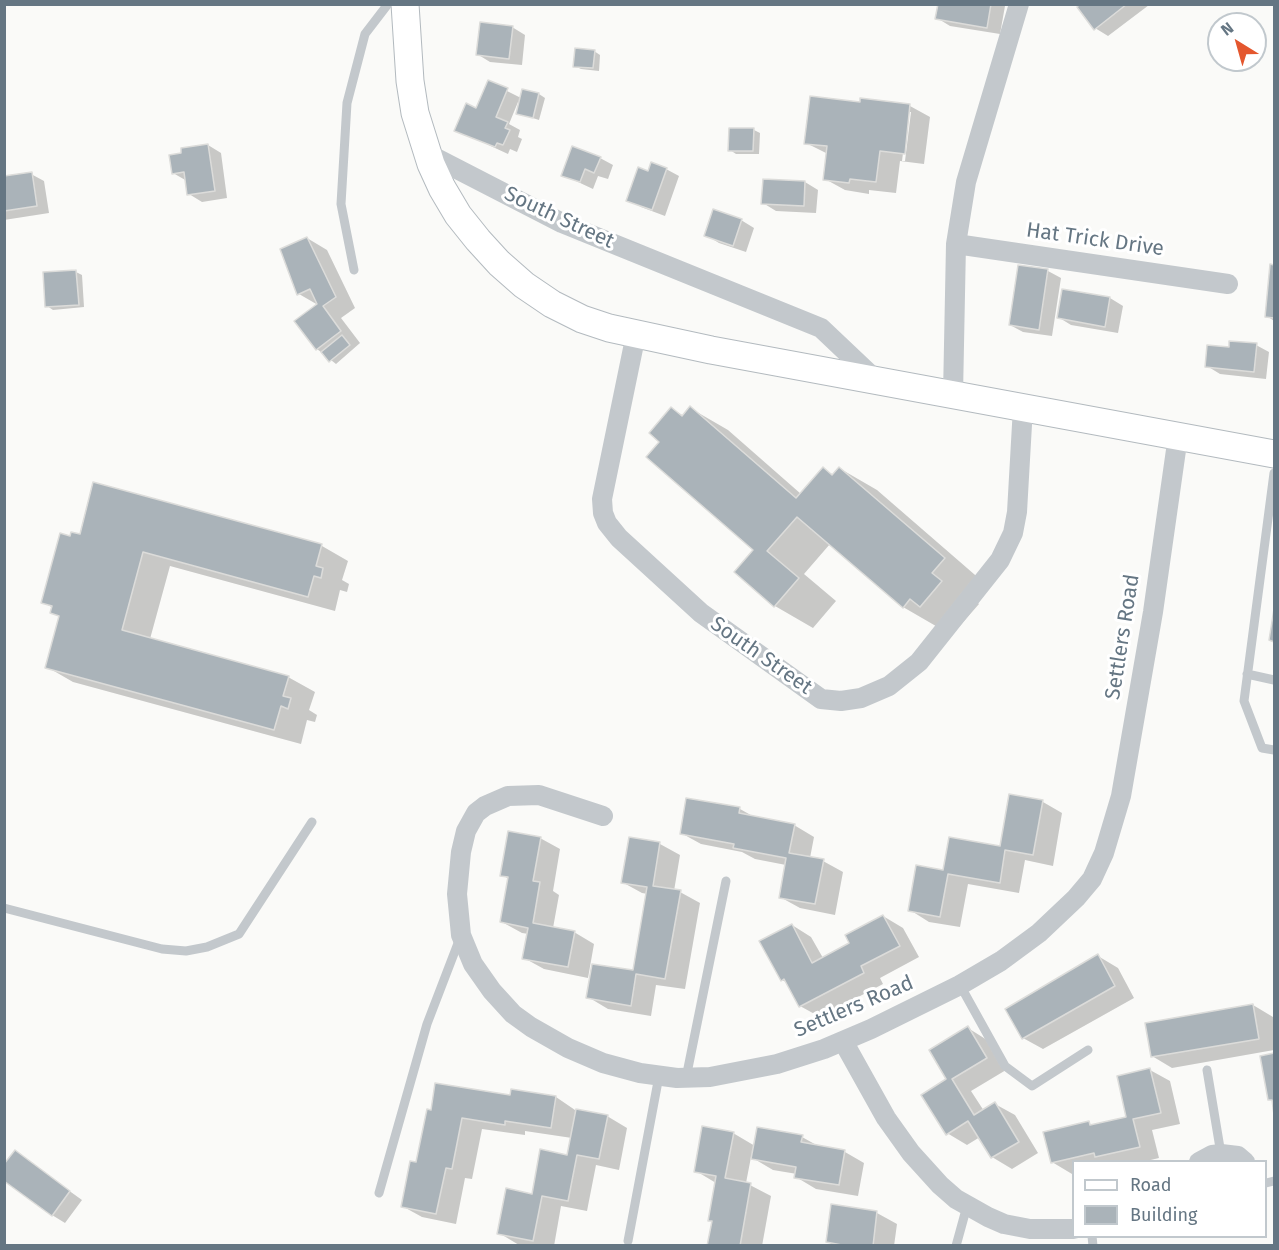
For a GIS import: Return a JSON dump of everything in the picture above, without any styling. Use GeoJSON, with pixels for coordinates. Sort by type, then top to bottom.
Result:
{"type":"FeatureCollection","features":[{"type":"Feature","properties":{"kind":"street"},"geometry":{"type":"LineString","coordinates":[[405,4],[410,81],[415,113],[442,188],[459,215],[492,256],[524,285],[582,319],[636,334],[877,381],[1275,454]]}},
{"type":"Feature","properties":{"kind":"street"},"geometry":{"type":"LineString","coordinates":[[953,395],[956,244],[966,182],[1019,4]]}},
{"type":"Feature","properties":{"kind":"street","name":"South Street"},"geometry":{"type":"LineString","coordinates":[[428,154],[562,223],[821,328],[877,381]]}},
{"type":"Feature","properties":{"kind":"street","name":"Hat Trick Drive"},"geometry":{"type":"LineString","coordinates":[[956,244],[1228,284]]}},
{"type":"Feature","properties":{"kind":"street","name":"South Street"},"geometry":{"type":"LineString","coordinates":[[636,334],[602,500],[607,523],[619,538],[700,613],[821,699],[861,698],[889,686],[918,662],[1000,560],[1013,532],[1017,512],[1023,407]]}},
{"type":"Feature","properties":{"kind":"street","name":"Settlers Road"},"geometry":{"type":"LineString","coordinates":[[603,816],[539,795],[508,795],[485,806],[476,813],[466,831],[461,852],[457,894],[461,935],[473,964],[492,991],[513,1014],[531,1027],[568,1048],[603,1063],[640,1073],[686,1078],[710,1077],[777,1064],[843,1041],[960,985],[1001,961],[1058,916],[1092,879],[1104,853],[1120,796],[1153,612],[1178,436]]}},
{"type":"Feature","properties":{"kind":"street"},"geometry":{"type":"LineString","coordinates":[[843,1041],[886,1118],[911,1153],[940,1185],[967,1206],[1004,1224],[1030,1229],[1072,1229]]}},
{"type":"Feature","properties":{"kind":"street"},"geometry":{"type":"LineString","coordinates":[[1201,1160],[1221,1154],[1238,1156],[1244,1160]]}},
{"type":"Feature","properties":{"kind":"lane"},"geometry":{"type":"LineString","coordinates":[[354,270],[341,204],[347,103],[365,34],[388,4]]}},
{"type":"Feature","properties":{"kind":"lane"},"geometry":{"type":"LineString","coordinates":[[1275,473],[1273,504],[1244,701],[1262,748],[1275,750]]}},
{"type":"Feature","properties":{"kind":"lane"},"geometry":{"type":"LineString","coordinates":[[1247,674],[1275,680]]}},
{"type":"Feature","properties":{"kind":"lane"},"geometry":{"type":"LineString","coordinates":[[4,908],[162,950],[186,951],[207,947],[239,934],[312,822]]}},
{"type":"Feature","properties":{"kind":"lane"},"geometry":{"type":"LineString","coordinates":[[686,1078],[726,881]]}},
{"type":"Feature","properties":{"kind":"lane"},"geometry":{"type":"LineString","coordinates":[[379,1193],[427,1024],[461,935]]}},
{"type":"Feature","properties":{"kind":"lane"},"geometry":{"type":"LineString","coordinates":[[960,985],[1005,1066],[1032,1086],[1088,1050]]}},
{"type":"Feature","properties":{"kind":"lane"},"geometry":{"type":"LineString","coordinates":[[1207,1070],[1221,1154]]}},
{"type":"Feature","properties":{"kind":"lane"},"geometry":{"type":"LineString","coordinates":[[628,1241],[659,1076]]}},
{"type":"Feature","properties":{"kind":"lane"},"geometry":{"type":"LineString","coordinates":[[956,1245],[967,1206]]}},
{"type":"Feature","properties":{"kind":"building"},"geometry":{"type":"Polygon","coordinates":[[[938,4],[991,4],[987,28],[935,19],[938,4]]]}},
{"type":"Feature","properties":{"kind":"building"},"geometry":{"type":"Polygon","coordinates":[[[1080,4],[1127,4],[1094,30],[1077,7],[1080,4]]]}},
{"type":"Feature","properties":{"kind":"building"},"geometry":{"type":"Polygon","coordinates":[[[480,22],[513,26],[509,59],[476,55],[480,22]]]}},
{"type":"Feature","properties":{"kind":"building"},"geometry":{"type":"Polygon","coordinates":[[[575,48],[595,50],[593,68],[573,67],[575,48]]]}},
{"type":"Feature","properties":{"kind":"building"},"geometry":{"type":"Polygon","coordinates":[[[488,80],[508,88],[496,117],[508,122],[505,128],[510,130],[503,145],[497,143],[495,147],[454,131],[466,103],[476,108],[488,80]]]}},
{"type":"Feature","properties":{"kind":"building"},"geometry":{"type":"Polygon","coordinates":[[[522,89],[539,93],[533,118],[516,114],[522,89]]]}},
{"type":"Feature","properties":{"kind":"building"},"geometry":{"type":"Polygon","coordinates":[[[810,96],[860,102],[860,98],[910,104],[905,154],[880,151],[876,182],[850,179],[849,183],[823,180],[827,146],[804,144],[810,96]]]}},
{"type":"Feature","properties":{"kind":"building"},"geometry":{"type":"Polygon","coordinates":[[[729,128],[754,128],[753,151],[728,151],[729,128]]]}},
{"type":"Feature","properties":{"kind":"building"},"geometry":{"type":"Polygon","coordinates":[[[208,144],[215,191],[187,195],[184,172],[172,174],[169,155],[181,153],[181,148],[208,144]]]}},
{"type":"Feature","properties":{"kind":"building"},"geometry":{"type":"Polygon","coordinates":[[[572,146],[601,157],[594,173],[585,169],[580,182],[561,176],[572,146]]]}},
{"type":"Feature","properties":{"kind":"building"},"geometry":{"type":"Polygon","coordinates":[[[651,162],[667,168],[652,210],[626,201],[638,167],[648,171],[651,162]]]}},
{"type":"Feature","properties":{"kind":"building"},"geometry":{"type":"Polygon","coordinates":[[[32,172],[37,206],[4,211],[4,176],[32,172]]]}},
{"type":"Feature","properties":{"kind":"building"},"geometry":{"type":"Polygon","coordinates":[[[763,179],[805,181],[804,206],[761,204],[763,179]]]}},
{"type":"Feature","properties":{"kind":"building"},"geometry":{"type":"Polygon","coordinates":[[[713,209],[742,219],[733,246],[704,236],[713,209]]]}},
{"type":"Feature","properties":{"kind":"building"},"geometry":{"type":"Polygon","coordinates":[[[307,237],[336,297],[323,306],[341,331],[316,350],[294,321],[317,304],[310,289],[297,295],[280,249],[307,237]]]}},
{"type":"Feature","properties":{"kind":"building"},"geometry":{"type":"Polygon","coordinates":[[[1270,264],[1274,265],[1274,318],[1265,317],[1270,264]]]}},
{"type":"Feature","properties":{"kind":"building"},"geometry":{"type":"Polygon","coordinates":[[[1018,265],[1048,269],[1039,330],[1009,325],[1018,265]]]}},
{"type":"Feature","properties":{"kind":"building"},"geometry":{"type":"Polygon","coordinates":[[[76,270],[79,305],[45,307],[43,272],[76,270]]]}},
{"type":"Feature","properties":{"kind":"building"},"geometry":{"type":"Polygon","coordinates":[[[1062,289],[1110,297],[1105,327],[1057,318],[1062,289]]]}},
{"type":"Feature","properties":{"kind":"building"},"geometry":{"type":"Polygon","coordinates":[[[342,335],[350,345],[329,362],[321,352],[342,335]]]}},
{"type":"Feature","properties":{"kind":"building"},"geometry":{"type":"Polygon","coordinates":[[[1229,341],[1257,343],[1254,372],[1205,367],[1207,345],[1229,347],[1229,341]]]}},
{"type":"Feature","properties":{"kind":"building"},"geometry":{"type":"Polygon","coordinates":[[[690,406],[796,498],[823,467],[832,475],[839,467],[945,558],[932,573],[942,581],[920,607],[910,599],[903,608],[797,517],[767,551],[799,578],[774,607],[734,572],[753,550],[646,457],[659,442],[649,433],[671,407],[682,416],[690,406]]]}},
{"type":"Feature","properties":{"kind":"building"},"geometry":{"type":"Polygon","coordinates":[[[93,482],[322,544],[316,566],[323,568],[321,578],[314,576],[308,597],[143,552],[122,630],[289,676],[283,696],[291,698],[288,709],[281,706],[274,730],[45,668],[59,616],[50,613],[52,606],[41,603],[60,533],[70,536],[71,532],[80,534],[93,482]]]}},
{"type":"Feature","properties":{"kind":"building"},"geometry":{"type":"Polygon","coordinates":[[[1274,609],[1274,642],[1269,640],[1274,609]]]}},
{"type":"Feature","properties":{"kind":"building"},"geometry":{"type":"Polygon","coordinates":[[[1009,794],[1043,800],[1033,855],[1005,850],[1000,883],[948,874],[940,917],[908,911],[916,865],[943,870],[949,837],[1000,846],[1009,794]]]}},
{"type":"Feature","properties":{"kind":"building"},"geometry":{"type":"Polygon","coordinates":[[[686,798],[740,807],[739,813],[795,824],[789,853],[824,859],[815,904],[779,898],[786,858],[733,848],[734,844],[680,834],[686,798]]]}},
{"type":"Feature","properties":{"kind":"building"},"geometry":{"type":"Polygon","coordinates":[[[508,831],[541,837],[533,881],[540,882],[533,923],[575,931],[568,967],[522,959],[528,928],[500,922],[508,877],[500,876],[508,831]]]}},
{"type":"Feature","properties":{"kind":"building"},"geometry":{"type":"Polygon","coordinates":[[[629,837],[660,842],[653,886],[681,890],[665,979],[636,974],[631,1006],[586,998],[592,964],[633,970],[647,887],[621,883],[629,837]]]}},
{"type":"Feature","properties":{"kind":"building"},"geometry":{"type":"Polygon","coordinates":[[[883,915],[900,946],[861,966],[864,973],[799,1007],[784,979],[781,981],[759,941],[792,924],[812,963],[849,943],[845,935],[883,915]]]}},
{"type":"Feature","properties":{"kind":"building"},"geometry":{"type":"Polygon","coordinates":[[[1098,954],[1115,986],[1022,1039],[1005,1009],[1098,954]]]}},
{"type":"Feature","properties":{"kind":"building"},"geometry":{"type":"Polygon","coordinates":[[[1253,1004],[1259,1039],[1151,1057],[1145,1023],[1253,1004]]]}},
{"type":"Feature","properties":{"kind":"building"},"geometry":{"type":"Polygon","coordinates":[[[968,1026],[987,1058],[952,1079],[974,1115],[995,1102],[1019,1142],[991,1158],[968,1121],[946,1135],[921,1095],[946,1079],[929,1050],[968,1026]]]}},
{"type":"Feature","properties":{"kind":"building"},"geometry":{"type":"Polygon","coordinates":[[[1274,1053],[1274,1115],[1272,1100],[1268,1100],[1260,1056],[1274,1053]]]}},
{"type":"Feature","properties":{"kind":"building"},"geometry":{"type":"Polygon","coordinates":[[[1150,1068],[1161,1113],[1133,1119],[1140,1147],[1095,1157],[1094,1153],[1051,1163],[1043,1132],[1089,1121],[1090,1125],[1126,1117],[1117,1076],[1150,1068]]]}},
{"type":"Feature","properties":{"kind":"building"},"geometry":{"type":"Polygon","coordinates":[[[435,1083],[510,1095],[511,1089],[556,1096],[551,1128],[505,1121],[505,1125],[462,1118],[452,1169],[446,1168],[436,1214],[401,1207],[410,1161],[416,1162],[427,1109],[431,1110],[435,1083]]]}},
{"type":"Feature","properties":{"kind":"building"},"geometry":{"type":"Polygon","coordinates":[[[576,1109],[608,1115],[599,1159],[577,1155],[568,1201],[542,1196],[533,1241],[497,1234],[506,1188],[532,1194],[540,1149],[567,1155],[576,1109]]]}},
{"type":"Feature","properties":{"kind":"building"},"geometry":{"type":"Polygon","coordinates":[[[702,1126],[734,1132],[725,1178],[751,1183],[740,1246],[707,1246],[712,1221],[708,1221],[716,1176],[694,1172],[702,1126]]]}},
{"type":"Feature","properties":{"kind":"building"},"geometry":{"type":"Polygon","coordinates":[[[757,1127],[803,1135],[801,1142],[845,1150],[839,1185],[794,1178],[796,1167],[751,1159],[757,1127]]]}},
{"type":"Feature","properties":{"kind":"building"},"geometry":{"type":"Polygon","coordinates":[[[15,1150],[70,1191],[52,1216],[4,1181],[4,1164],[15,1150]]]}},
{"type":"Feature","properties":{"kind":"building"},"geometry":{"type":"Polygon","coordinates":[[[831,1204],[877,1211],[873,1246],[847,1246],[826,1242],[831,1204]]]}}]}
